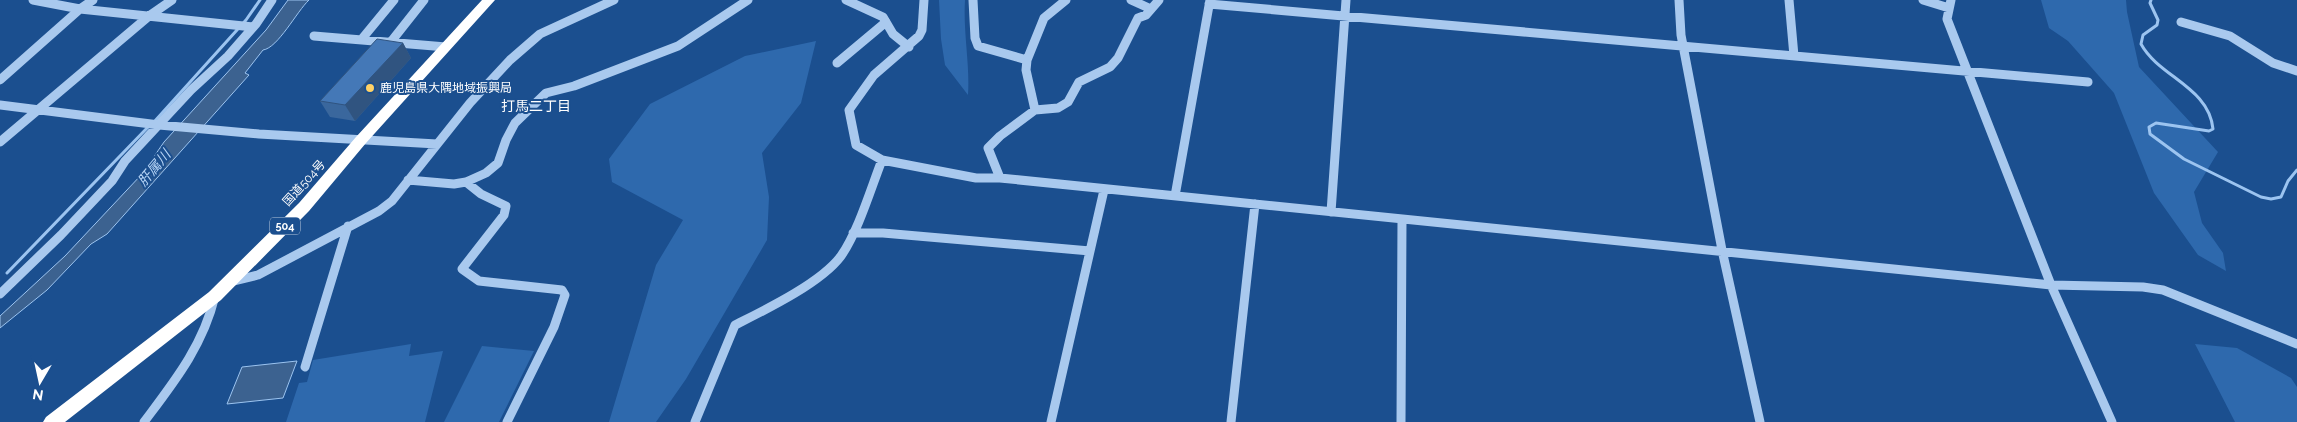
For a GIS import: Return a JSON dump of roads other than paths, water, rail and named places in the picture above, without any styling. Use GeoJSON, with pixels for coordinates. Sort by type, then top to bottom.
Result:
{"type":"FeatureCollection","features":[{"type":"Feature","properties":{"kind":"highway","name":"国道504号"},"geometry":{"type":"LineString","coordinates":[[52,422],[215,296],[304,207],[361,140],[489,0]]}},
{"type":"Feature","properties":{"kind":"street"},"geometry":{"type":"LineString","coordinates":[[33,0],[80,8],[253,27]]}},
{"type":"Feature","properties":{"kind":"street"},"geometry":{"type":"LineString","coordinates":[[0,80],[80,8],[93,0]]}},
{"type":"Feature","properties":{"kind":"street"},"geometry":{"type":"LineString","coordinates":[[0,142],[149,16],[172,0]]}},
{"type":"Feature","properties":{"kind":"street"},"geometry":{"type":"LineString","coordinates":[[2,292],[30,267],[112,181],[125,161],[163,125],[228,56],[253,27],[272,0]]}},
{"type":"Feature","properties":{"kind":"street"},"geometry":{"type":"LineString","coordinates":[[361,40],[394,0]]}},
{"type":"Feature","properties":{"kind":"street"},"geometry":{"type":"LineString","coordinates":[[390,43],[424,0]]}},
{"type":"Feature","properties":{"kind":"street"},"geometry":{"type":"LineString","coordinates":[[228,283],[258,275],[379,211],[392,201],[436,144],[494,77],[540,34],[614,0]]}},
{"type":"Feature","properties":{"kind":"street"},"geometry":{"type":"LineString","coordinates":[[408,180],[441,184],[466,182],[486,173],[498,163],[506,140],[515,123],[546,93],[574,86],[678,46],[748,0]]}},
{"type":"Feature","properties":{"kind":"street"},"geometry":{"type":"LineString","coordinates":[[846,0],[883,17],[893,34],[909,47]]}},
{"type":"Feature","properties":{"kind":"street"},"geometry":{"type":"LineString","coordinates":[[924,0],[922,30],[909,47],[874,75],[849,110],[856,145],[882,160],[976,178],[1000,178],[2051,285],[2143,286],[2163,290],[2297,344]]}},
{"type":"Feature","properties":{"kind":"street"},"geometry":{"type":"LineString","coordinates":[[974,0],[976,20],[974,41],[978,46],[1027,60]]}},
{"type":"Feature","properties":{"kind":"street"},"geometry":{"type":"LineString","coordinates":[[1035,110],[1026,70],[1027,60],[1044,18],[1066,0]]}},
{"type":"Feature","properties":{"kind":"street"},"geometry":{"type":"LineString","coordinates":[[1131,0],[1151,9]]}},
{"type":"Feature","properties":{"kind":"street"},"geometry":{"type":"LineString","coordinates":[[1000,178],[988,148],[1000,136],[1035,110],[1058,108],[1068,102],[1079,82],[1110,67],[1118,58],[1138,18],[1146,15],[1159,0]]}},
{"type":"Feature","properties":{"kind":"street"},"geometry":{"type":"LineString","coordinates":[[1331,212],[1346,0]]}},
{"type":"Feature","properties":{"kind":"street"},"geometry":{"type":"LineString","coordinates":[[1678,0],[1683,47],[1722,250],[1760,422]]}},
{"type":"Feature","properties":{"kind":"street"},"geometry":{"type":"LineString","coordinates":[[1789,0],[1794,56]]}},
{"type":"Feature","properties":{"kind":"street"},"geometry":{"type":"LineString","coordinates":[[1923,0],[1950,4],[1947,19],[2051,285],[2112,422]]}},
{"type":"Feature","properties":{"kind":"street"},"geometry":{"type":"LineString","coordinates":[[1175,196],[1210,2],[1345,17],[2088,82]]}},
{"type":"Feature","properties":{"kind":"street"},"geometry":{"type":"LineString","coordinates":[[837,63],[886,22]]}},
{"type":"Feature","properties":{"kind":"street"},"geometry":{"type":"LineString","coordinates":[[2181,22],[2237,39],[2277,67],[2297,71]]}},
{"type":"Feature","properties":{"kind":"street"},"geometry":{"type":"LineString","coordinates":[[314,36],[446,47]]}},
{"type":"Feature","properties":{"kind":"street"},"geometry":{"type":"LineString","coordinates":[[0,105],[214,130],[436,144]]}},
{"type":"Feature","properties":{"kind":"street"},"geometry":{"type":"LineString","coordinates":[[695,422],[735,325],[782,301],[824,272],[841,256],[853,233],[882,160]]}},
{"type":"Feature","properties":{"kind":"street"},"geometry":{"type":"LineString","coordinates":[[466,182],[481,194],[506,206],[504,215],[462,269],[479,281],[550,287],[562,290],[565,295],[554,327],[506,422]]}},
{"type":"Feature","properties":{"kind":"street"},"geometry":{"type":"LineString","coordinates":[[1051,422],[1104,190]]}},
{"type":"Feature","properties":{"kind":"street"},"geometry":{"type":"LineString","coordinates":[[1231,422],[1254,204]]}},
{"type":"Feature","properties":{"kind":"street"},"geometry":{"type":"LineString","coordinates":[[1401,422],[1402,219]]}},
{"type":"Feature","properties":{"kind":"street"},"geometry":{"type":"LineString","coordinates":[[305,367],[348,226]]}},
{"type":"Feature","properties":{"kind":"street"},"geometry":{"type":"LineString","coordinates":[[853,233],[883,233],[1090,251]]}},
{"type":"Feature","properties":{"kind":"street"},"geometry":{"type":"LineString","coordinates":[[144,422],[187,365],[203,339],[211,318],[215,296]]}},
{"type":"Feature","properties":{"kind":"water","name":"肝属川"},"geometry":{"type":"Polygon","coordinates":[[[288,0],[309,0],[275,43],[263,50],[245,73],[249,75],[107,234],[91,244],[47,290],[0,328],[0,316],[65,256],[142,174],[164,142],[266,30],[288,0]]]}},
{"type":"Feature","properties":{"kind":"water"},"geometry":{"type":"Polygon","coordinates":[[[297,361],[283,398],[227,404],[242,367],[297,361]]]}},
{"type":"Feature","properties":{"kind":"waterway"},"geometry":{"type":"LineString","coordinates":[[154,122],[246,20],[260,0]]}},
{"type":"Feature","properties":{"kind":"waterway"},"geometry":{"type":"LineString","coordinates":[[2151,0],[2150,3],[2158,20],[2157,25],[2143,35],[2141,44],[2159,65],[2193,92],[2203,103],[2213,129],[2209,131],[2156,123],[2149,127],[2150,134],[2184,159],[2261,197],[2271,199],[2281,197],[2288,181],[2297,170]]}},
{"type":"Feature","properties":{"kind":"waterway"},"geometry":{"type":"LineString","coordinates":[[7,273],[149,126]]}},
{"type":"Feature","properties":{"kind":"place","name":"鹿児島県大隅地域振興局"},"geometry":{"type":"Point","coordinates":[370,88]}},
{"type":"Feature","properties":{"kind":"district","name":"打馬二丁目"},"geometry":{"type":"Point","coordinates":[536,106]}}]}
